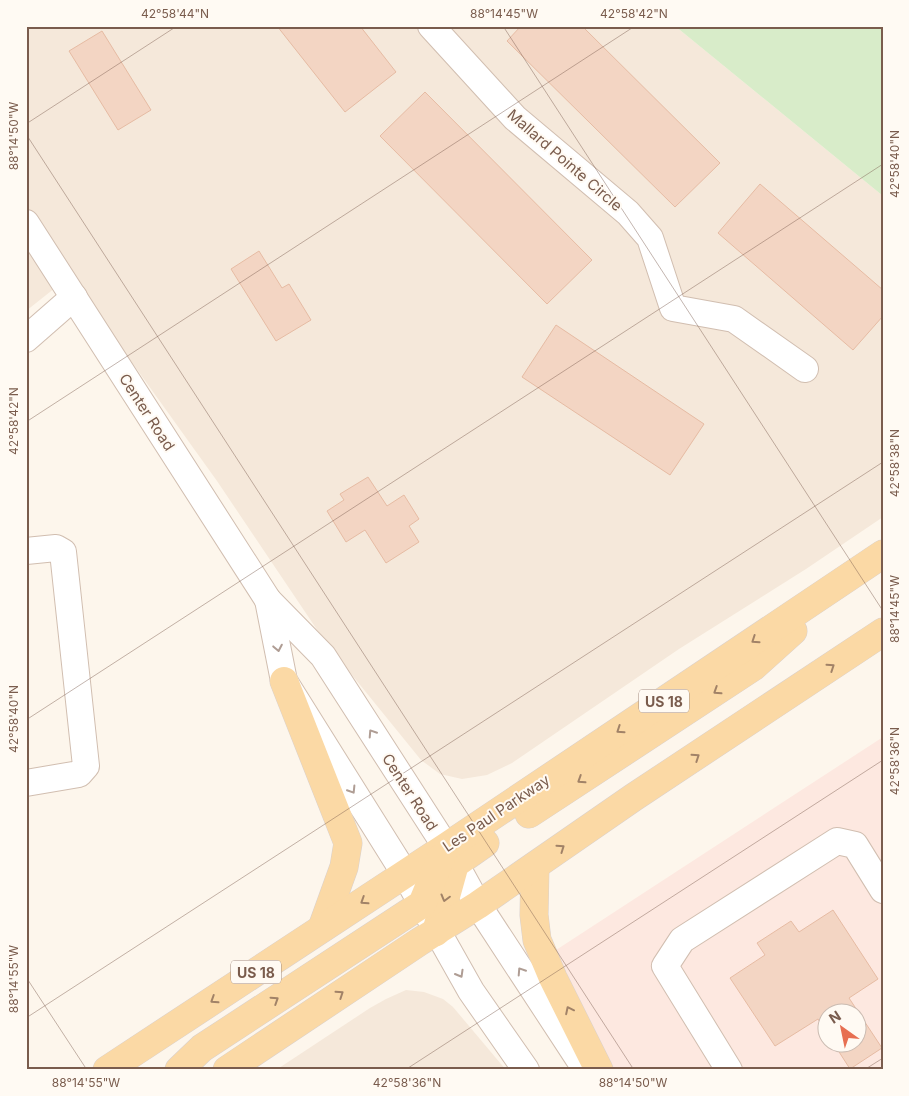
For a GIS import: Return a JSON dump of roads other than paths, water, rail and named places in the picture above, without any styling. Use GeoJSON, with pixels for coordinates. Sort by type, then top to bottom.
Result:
{"type":"FeatureCollection","features":[{"type":"Feature","properties":{"kind":"main road","name":"Les Paul Parkway"},"geometry":{"type":"LineString","coordinates":[[108,1070],[405,874],[450,855],[879,556]]}},
{"type":"Feature","properties":{"kind":"main road"},"geometry":{"type":"LineString","coordinates":[[227,1070],[478,905],[883,632]]}},
{"type":"Feature","properties":{"kind":"main road"},"geometry":{"type":"LineString","coordinates":[[284,682],[348,843],[344,867],[322,928]]}},
{"type":"Feature","properties":{"kind":"main road"},"geometry":{"type":"LineString","coordinates":[[179,1070],[202,1048],[422,904],[450,855]]}},
{"type":"Feature","properties":{"kind":"main road"},"geometry":{"type":"LineString","coordinates":[[436,932],[450,855]]}},
{"type":"Feature","properties":{"kind":"main road"},"geometry":{"type":"LineString","coordinates":[[535,866],[534,915],[537,940],[553,978],[599,1070]]}},
{"type":"Feature","properties":{"kind":"street","name":"Mallard Pointe Circle"},"geometry":{"type":"LineString","coordinates":[[431,26],[514,118],[628,213],[650,238],[673,308],[734,319],[805,369]]}},
{"type":"Feature","properties":{"kind":"street","name":"Center Road"},"geometry":{"type":"LineString","coordinates":[[26,224],[268,600],[323,656],[450,855],[478,905],[586,1070]]}},
{"type":"Feature","properties":{"kind":"street"},"geometry":{"type":"LineString","coordinates":[[26,339],[74,297]]}},
{"type":"Feature","properties":{"kind":"street"},"geometry":{"type":"LineString","coordinates":[[26,551],[56,548],[63,552],[86,766],[79,774],[26,783]]}},
{"type":"Feature","properties":{"kind":"street","name":"Center Road"},"geometry":{"type":"LineString","coordinates":[[268,600],[284,682],[405,874],[470,991],[526,1070]]}},
{"type":"Feature","properties":{"kind":"street"},"geometry":{"type":"LineString","coordinates":[[729,1070],[665,966],[682,940],[837,841],[855,845],[883,890]]}}]}
